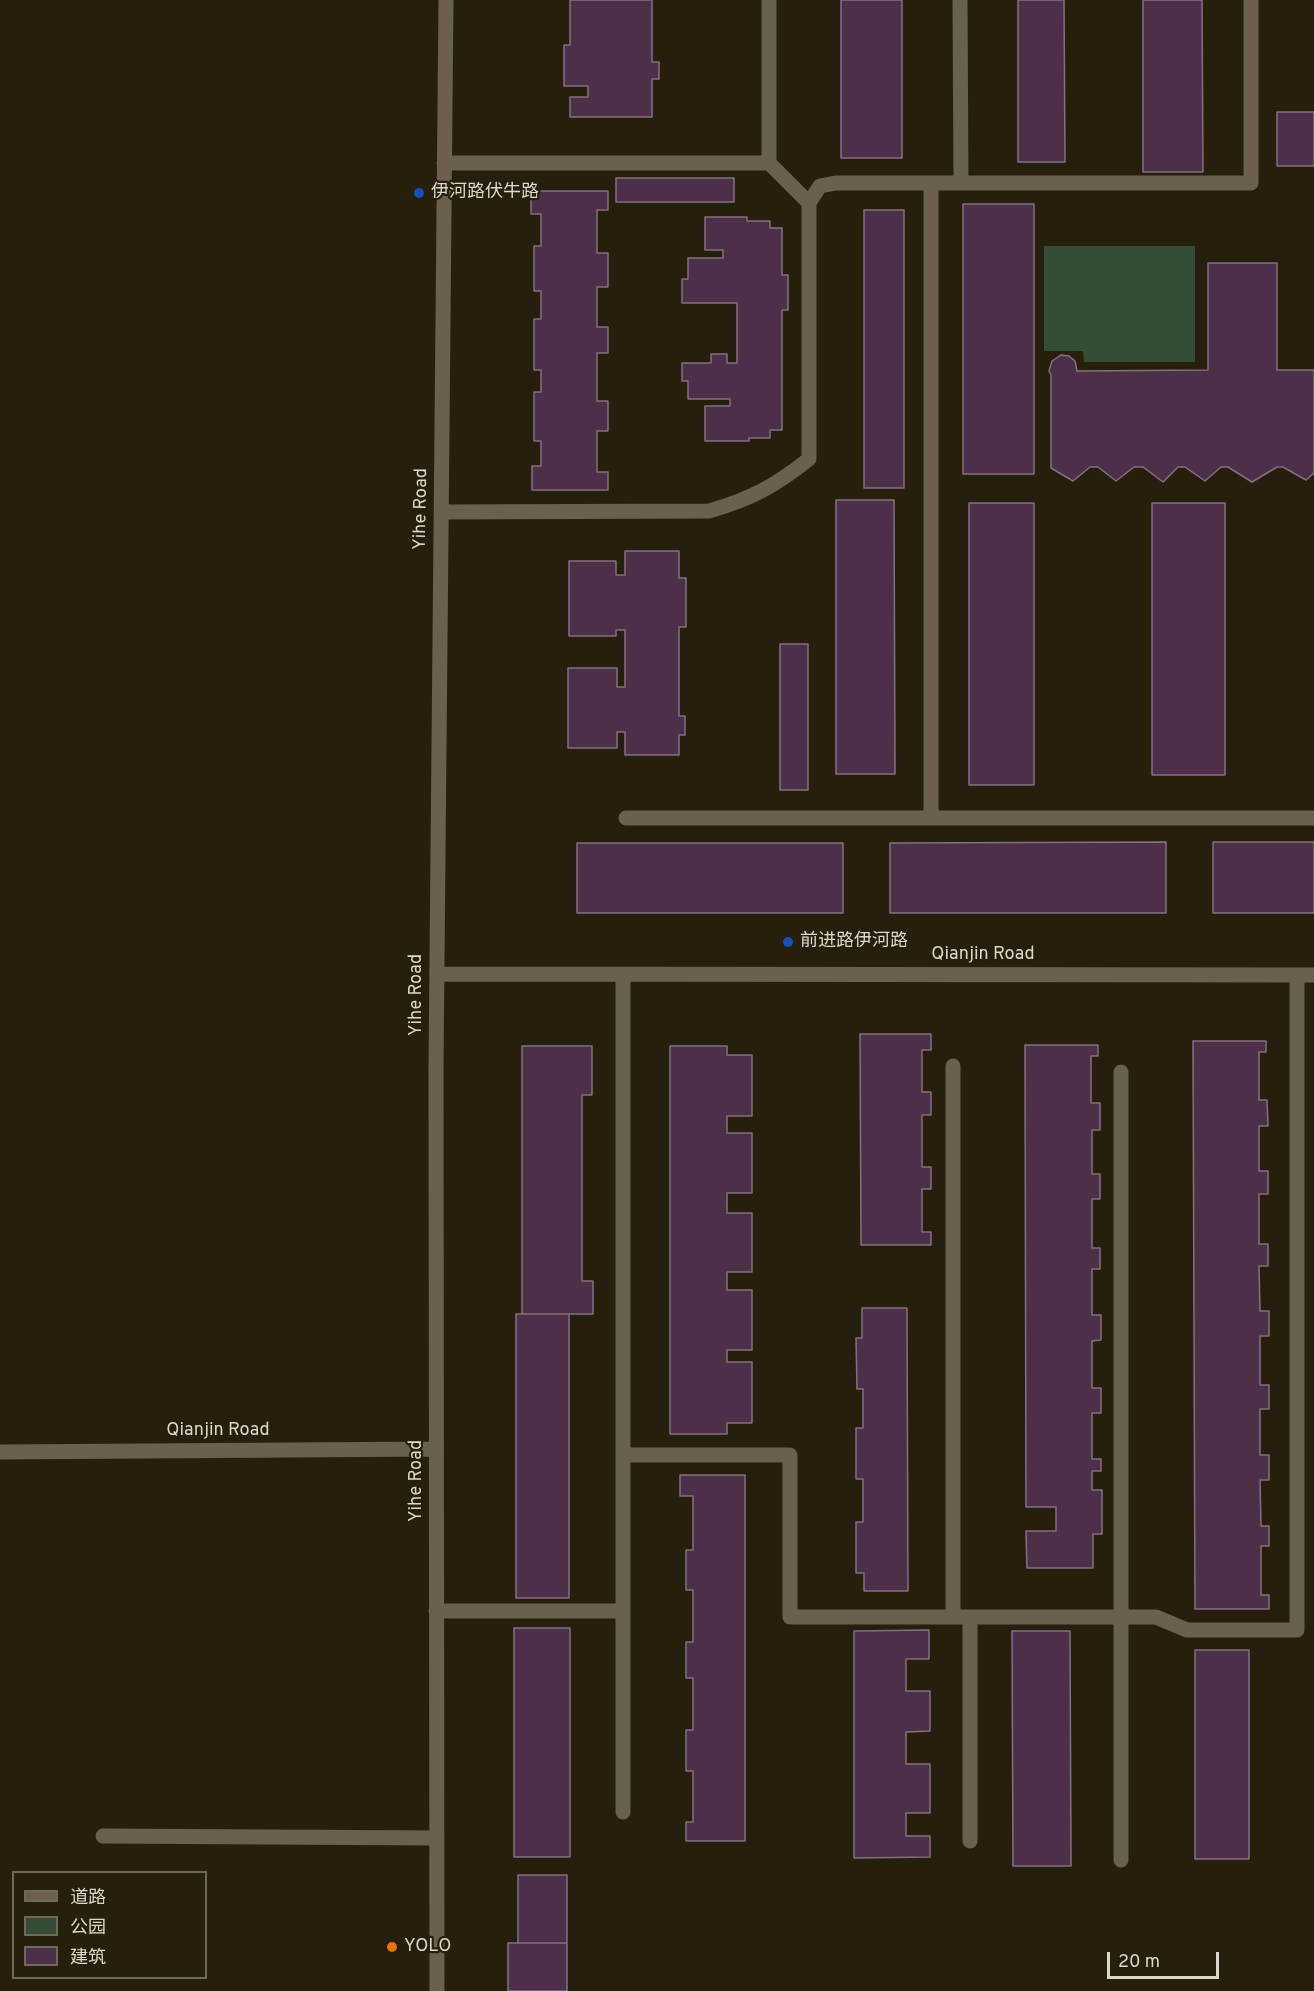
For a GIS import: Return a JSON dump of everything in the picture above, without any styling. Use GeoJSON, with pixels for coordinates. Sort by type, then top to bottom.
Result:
{"type":"FeatureCollection","features":[{"type":"Feature","properties":{"kind":"street","name":"Yihe Road"},"geometry":{"type":"LineString","coordinates":[[437,1991],[437,974],[446,0]]}},
{"type":"Feature","properties":{"kind":"street"},"geometry":{"type":"LineString","coordinates":[[769,0],[769,163]]}},
{"type":"Feature","properties":{"kind":"street"},"geometry":{"type":"LineString","coordinates":[[960,0],[960,183]]}},
{"type":"Feature","properties":{"kind":"street"},"geometry":{"type":"LineString","coordinates":[[441,512],[709,511],[739,503],[782,481],[809,459],[809,203],[819,186],[836,183],[1251,183],[1251,0]]}},
{"type":"Feature","properties":{"kind":"street"},"geometry":{"type":"LineString","coordinates":[[444,163],[769,163],[809,203]]}},
{"type":"Feature","properties":{"kind":"street"},"geometry":{"type":"LineString","coordinates":[[931,183],[931,818]]}},
{"type":"Feature","properties":{"kind":"street"},"geometry":{"type":"LineString","coordinates":[[626,818],[1314,818]]}},
{"type":"Feature","properties":{"kind":"street","name":"Qianjin Road"},"geometry":{"type":"LineString","coordinates":[[437,974],[1314,975]]}},
{"type":"Feature","properties":{"kind":"street"},"geometry":{"type":"LineString","coordinates":[[623,974],[623,1812]]}},
{"type":"Feature","properties":{"kind":"street"},"geometry":{"type":"LineString","coordinates":[[623,1455],[790,1455],[790,1617],[1156,1617],[1187,1630],[1297,1630],[1297,975]]}},
{"type":"Feature","properties":{"kind":"street"},"geometry":{"type":"LineString","coordinates":[[953,1066],[953,1617]]}},
{"type":"Feature","properties":{"kind":"street"},"geometry":{"type":"LineString","coordinates":[[1121,1072],[1121,1860]]}},
{"type":"Feature","properties":{"kind":"street","name":"Qianjin Road"},"geometry":{"type":"LineString","coordinates":[[0,1452],[436,1449]]}},
{"type":"Feature","properties":{"kind":"street"},"geometry":{"type":"LineString","coordinates":[[436,1611],[623,1611]]}},
{"type":"Feature","properties":{"kind":"street"},"geometry":{"type":"LineString","coordinates":[[970,1617],[970,1841]]}},
{"type":"Feature","properties":{"kind":"street"},"geometry":{"type":"LineString","coordinates":[[103,1836],[436,1838]]}},
{"type":"Feature","properties":{"kind":"green space"},"geometry":{"type":"Polygon","coordinates":[[[1044,246],[1195,246],[1195,362],[1084,362],[1083,351],[1044,351],[1044,246]]]}},
{"type":"Feature","properties":{"kind":"building"},"geometry":{"type":"Polygon","coordinates":[[[570,0],[652,0],[652,62],[659,62],[659,79],[652,79],[652,117],[570,117],[570,97],[588,97],[588,86],[564,86],[564,45],[570,45],[570,0]]]}},
{"type":"Feature","properties":{"kind":"building"},"geometry":{"type":"Polygon","coordinates":[[[841,0],[902,0],[902,158],[841,158],[841,0]]]}},
{"type":"Feature","properties":{"kind":"building"},"geometry":{"type":"Polygon","coordinates":[[[1018,0],[1064,0],[1065,162],[1018,162],[1018,0]]]}},
{"type":"Feature","properties":{"kind":"building"},"geometry":{"type":"Polygon","coordinates":[[[1143,0],[1202,0],[1203,172],[1143,172],[1143,0]]]}},
{"type":"Feature","properties":{"kind":"building"},"geometry":{"type":"Polygon","coordinates":[[[1277,112],[1314,112],[1314,166],[1277,166],[1277,112]]]}},
{"type":"Feature","properties":{"kind":"building"},"geometry":{"type":"Polygon","coordinates":[[[616,178],[734,178],[734,202],[616,202],[616,178]]]}},
{"type":"Feature","properties":{"kind":"building"},"geometry":{"type":"Polygon","coordinates":[[[531,191],[608,191],[608,210],[597,210],[597,253],[608,253],[608,287],[597,287],[597,327],[608,327],[608,353],[597,353],[597,401],[608,401],[608,431],[597,431],[597,472],[608,472],[608,490],[532,490],[532,466],[541,466],[541,441],[534,441],[534,392],[541,392],[541,370],[534,370],[534,319],[541,319],[541,291],[534,291],[534,246],[541,246],[541,214],[531,214],[531,191]]]}},
{"type":"Feature","properties":{"kind":"building"},"geometry":{"type":"Polygon","coordinates":[[[963,204],[1034,204],[1034,474],[963,474],[963,204]]]}},
{"type":"Feature","properties":{"kind":"building"},"geometry":{"type":"Polygon","coordinates":[[[864,210],[904,210],[904,488],[864,488],[864,210]]]}},
{"type":"Feature","properties":{"kind":"building"},"geometry":{"type":"Polygon","coordinates":[[[705,217],[747,217],[747,221],[770,221],[770,228],[782,228],[782,275],[788,275],[788,310],[782,310],[782,430],[770,430],[770,438],[749,438],[749,441],[705,441],[705,406],[730,406],[730,399],[688,399],[688,381],[682,381],[682,363],[711,363],[711,354],[727,354],[727,363],[737,363],[737,303],[682,303],[682,279],[688,279],[688,258],[723,258],[723,250],[705,250],[705,217]]]}},
{"type":"Feature","properties":{"kind":"building"},"geometry":{"type":"Polygon","coordinates":[[[1208,263],[1277,263],[1277,370],[1314,370],[1314,473],[1306,480],[1283,467],[1277,467],[1252,482],[1228,467],[1221,467],[1205,481],[1185,467],[1178,467],[1163,482],[1143,467],[1134,467],[1116,481],[1098,467],[1090,467],[1073,481],[1051,468],[1051,375],[1049,371],[1052,361],[1061,355],[1069,356],[1075,361],[1077,371],[1208,370],[1208,263]]]}},
{"type":"Feature","properties":{"kind":"building"},"geometry":{"type":"Polygon","coordinates":[[[836,500],[894,500],[895,774],[836,774],[836,500]]]}},
{"type":"Feature","properties":{"kind":"building"},"geometry":{"type":"Polygon","coordinates":[[[969,503],[1034,503],[1034,785],[969,785],[969,503]]]}},
{"type":"Feature","properties":{"kind":"building"},"geometry":{"type":"Polygon","coordinates":[[[1152,503],[1225,503],[1225,775],[1152,775],[1152,503]]]}},
{"type":"Feature","properties":{"kind":"building"},"geometry":{"type":"Polygon","coordinates":[[[625,551],[679,551],[679,578],[686,578],[686,627],[679,627],[679,716],[685,716],[685,735],[679,735],[679,755],[625,755],[625,732],[617,732],[617,748],[568,748],[568,668],[617,668],[617,687],[625,687],[625,630],[616,630],[616,636],[569,636],[569,561],[616,561],[616,575],[625,575],[625,551]]]}},
{"type":"Feature","properties":{"kind":"building"},"geometry":{"type":"Polygon","coordinates":[[[780,644],[808,644],[808,790],[780,790],[780,644]]]}},
{"type":"Feature","properties":{"kind":"building"},"geometry":{"type":"Polygon","coordinates":[[[1166,842],[1166,913],[890,913],[890,843],[1166,842]]]}},
{"type":"Feature","properties":{"kind":"building"},"geometry":{"type":"Polygon","coordinates":[[[1213,842],[1314,842],[1314,913],[1213,913],[1213,842]]]}},
{"type":"Feature","properties":{"kind":"building"},"geometry":{"type":"Polygon","coordinates":[[[577,843],[843,843],[843,913],[577,913],[577,843]]]}},
{"type":"Feature","properties":{"kind":"building"},"geometry":{"type":"Polygon","coordinates":[[[860,1034],[931,1034],[931,1050],[922,1050],[922,1092],[931,1092],[931,1115],[922,1115],[922,1167],[931,1167],[931,1189],[922,1189],[922,1232],[931,1232],[931,1245],[861,1245],[860,1034]]]}},
{"type":"Feature","properties":{"kind":"building"},"geometry":{"type":"Polygon","coordinates":[[[1193,1041],[1266,1041],[1266,1052],[1259,1052],[1259,1100],[1267,1100],[1268,1126],[1259,1126],[1259,1171],[1268,1171],[1268,1194],[1259,1194],[1259,1244],[1268,1244],[1268,1266],[1259,1266],[1260,1311],[1269,1311],[1269,1336],[1260,1336],[1260,1385],[1269,1385],[1269,1409],[1260,1409],[1260,1455],[1269,1455],[1269,1480],[1260,1480],[1261,1526],[1269,1526],[1269,1546],[1261,1546],[1261,1595],[1269,1595],[1269,1609],[1195,1609],[1193,1041]]]}},
{"type":"Feature","properties":{"kind":"building"},"geometry":{"type":"Polygon","coordinates":[[[1025,1045],[1098,1045],[1098,1056],[1091,1056],[1091,1103],[1100,1103],[1100,1130],[1092,1130],[1092,1174],[1100,1174],[1100,1199],[1092,1199],[1092,1248],[1100,1248],[1100,1269],[1092,1269],[1092,1315],[1101,1315],[1101,1340],[1092,1341],[1092,1388],[1101,1388],[1101,1413],[1092,1413],[1092,1459],[1101,1459],[1101,1471],[1092,1471],[1092,1490],[1102,1490],[1102,1534],[1093,1534],[1093,1568],[1027,1568],[1026,1531],[1056,1531],[1056,1507],[1026,1507],[1025,1045]]]}},
{"type":"Feature","properties":{"kind":"building"},"geometry":{"type":"Polygon","coordinates":[[[522,1046],[592,1046],[592,1095],[582,1095],[582,1281],[593,1281],[593,1314],[522,1314],[522,1046]]]}},
{"type":"Feature","properties":{"kind":"building"},"geometry":{"type":"Polygon","coordinates":[[[670,1046],[727,1046],[727,1055],[752,1055],[752,1116],[727,1116],[727,1133],[752,1133],[752,1193],[727,1193],[727,1213],[752,1213],[752,1272],[727,1272],[727,1290],[752,1290],[752,1350],[727,1350],[727,1362],[752,1362],[752,1423],[727,1423],[727,1434],[670,1434],[670,1046]]]}},
{"type":"Feature","properties":{"kind":"building"},"geometry":{"type":"Polygon","coordinates":[[[862,1308],[907,1308],[908,1591],[864,1591],[864,1573],[856,1573],[856,1522],[863,1522],[863,1479],[856,1479],[856,1428],[863,1428],[863,1389],[857,1389],[856,1338],[862,1338],[862,1308]]]}},
{"type":"Feature","properties":{"kind":"building"},"geometry":{"type":"Polygon","coordinates":[[[516,1314],[569,1314],[569,1598],[516,1598],[516,1314]]]}},
{"type":"Feature","properties":{"kind":"building"},"geometry":{"type":"Polygon","coordinates":[[[680,1475],[745,1475],[745,1841],[686,1841],[686,1822],[693,1822],[693,1771],[686,1771],[686,1730],[693,1730],[693,1678],[686,1678],[686,1642],[693,1642],[693,1590],[686,1590],[686,1550],[693,1550],[693,1496],[680,1496],[680,1475]]]}},
{"type":"Feature","properties":{"kind":"building"},"geometry":{"type":"Polygon","coordinates":[[[514,1628],[570,1628],[570,1857],[514,1857],[514,1628]]]}},
{"type":"Feature","properties":{"kind":"building"},"geometry":{"type":"Polygon","coordinates":[[[929,1630],[929,1659],[906,1659],[906,1691],[930,1691],[930,1731],[906,1732],[906,1764],[930,1764],[930,1813],[906,1813],[906,1836],[930,1836],[930,1857],[854,1858],[854,1631],[929,1630]]]}},
{"type":"Feature","properties":{"kind":"building"},"geometry":{"type":"Polygon","coordinates":[[[1012,1631],[1070,1631],[1071,1866],[1013,1866],[1012,1631]]]}},
{"type":"Feature","properties":{"kind":"building"},"geometry":{"type":"Polygon","coordinates":[[[1195,1650],[1249,1650],[1249,1859],[1195,1859],[1195,1650]]]}},
{"type":"Feature","properties":{"kind":"building"},"geometry":{"type":"Polygon","coordinates":[[[518,1875],[567,1875],[567,1943],[518,1943],[518,1875]]]}},
{"type":"Feature","properties":{"kind":"building"},"geometry":{"type":"Polygon","coordinates":[[[508,1943],[567,1943],[567,1991],[508,1991],[508,1943]]]}},
{"type":"Feature","properties":{"kind":"place","name":"伊河路伏牛路"},"geometry":{"type":"Point","coordinates":[419,193]}},
{"type":"Feature","properties":{"kind":"place","name":"前进路伊河路"},"geometry":{"type":"Point","coordinates":[788,942]}},
{"type":"Feature","properties":{"kind":"place","name":"YOLO"},"geometry":{"type":"Point","coordinates":[392,1947]}}]}
